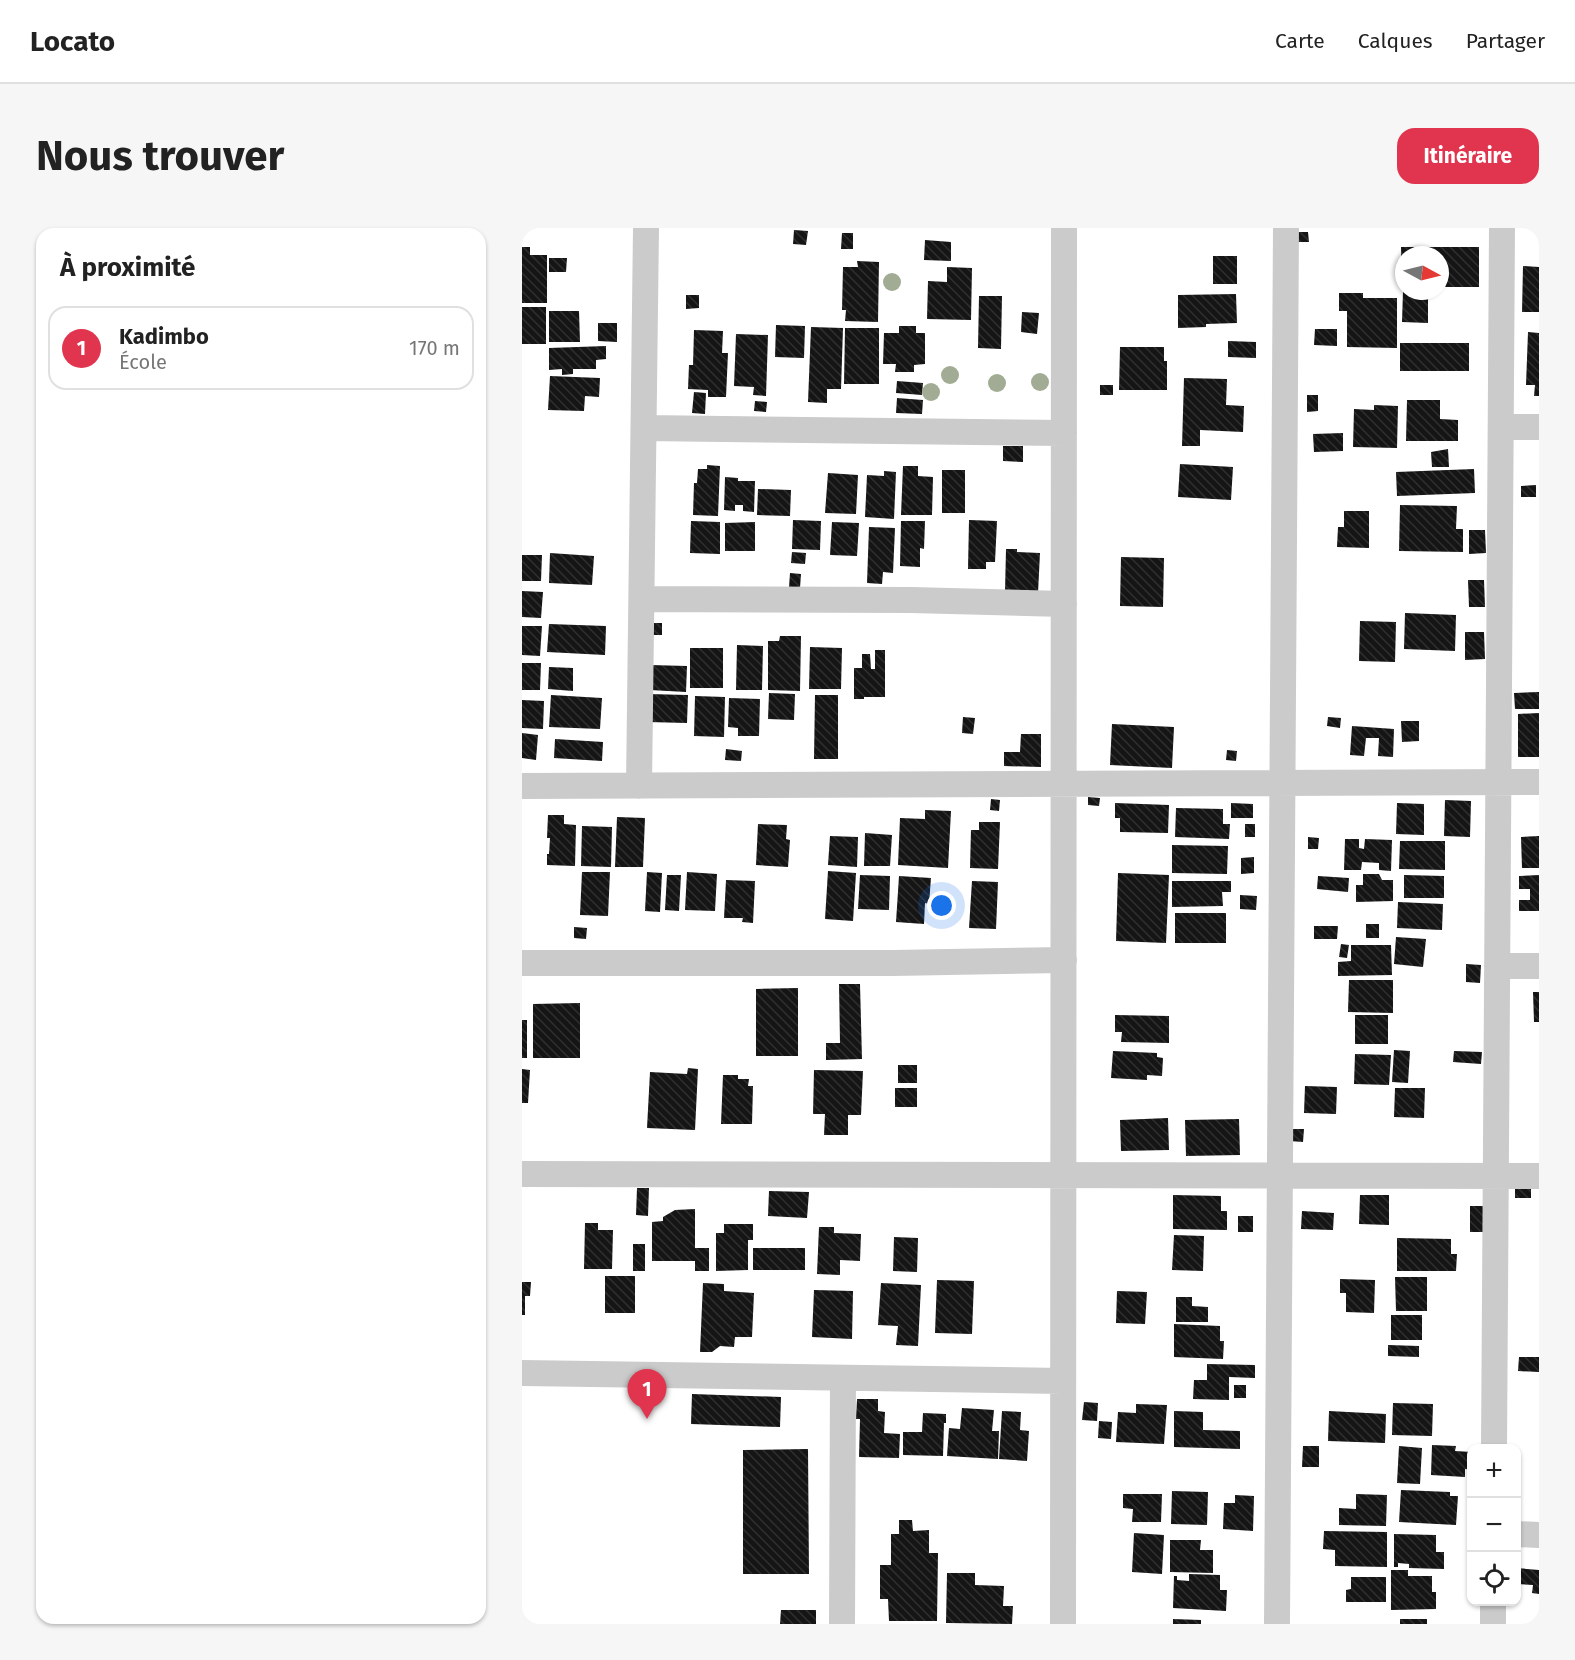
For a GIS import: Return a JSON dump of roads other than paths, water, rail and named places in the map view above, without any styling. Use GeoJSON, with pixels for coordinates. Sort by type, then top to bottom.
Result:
{"type":"FeatureCollection","features":[{"type":"Feature","properties":{"kind":"street"},"geometry":{"type":"LineString","coordinates":[[639,786],[646,228]]}},
{"type":"Feature","properties":{"kind":"street"},"geometry":{"type":"LineString","coordinates":[[1063,1624],[1064,228]]}},
{"type":"Feature","properties":{"kind":"street"},"geometry":{"type":"LineString","coordinates":[[1277,1624],[1286,228]]}},
{"type":"Feature","properties":{"kind":"street"},"geometry":{"type":"LineString","coordinates":[[1494,1444],[1502,228]]}},
{"type":"Feature","properties":{"kind":"street"},"geometry":{"type":"LineString","coordinates":[[1501,427],[1539,427]]}},
{"type":"Feature","properties":{"kind":"street"},"geometry":{"type":"LineString","coordinates":[[644,428],[1064,433]]}},
{"type":"Feature","properties":{"kind":"street"},"geometry":{"type":"LineString","coordinates":[[642,599],[911,600],[1064,604]]}},
{"type":"Feature","properties":{"kind":"street"},"geometry":{"type":"LineString","coordinates":[[522,786],[1539,782]]}},
{"type":"Feature","properties":{"kind":"street"},"geometry":{"type":"LineString","coordinates":[[522,963],[881,963],[1064,960]]}},
{"type":"Feature","properties":{"kind":"street"},"geometry":{"type":"LineString","coordinates":[[1497,966],[1539,966]]}},
{"type":"Feature","properties":{"kind":"street"},"geometry":{"type":"LineString","coordinates":[[522,1174],[1539,1176]]}},
{"type":"Feature","properties":{"kind":"street"},"geometry":{"type":"LineString","coordinates":[[522,1373],[1063,1381]]}},
{"type":"Feature","properties":{"kind":"street"},"geometry":{"type":"LineString","coordinates":[[842,1624],[843,1378]]}},
{"type":"Feature","properties":{"kind":"street"},"geometry":{"type":"LineString","coordinates":[[1521,1534],[1539,1535]]}},
{"type":"Feature","properties":{"kind":"street"},"geometry":{"type":"LineString","coordinates":[[1493,1606],[1493,1624]]}},
{"type":"Feature","properties":{"kind":"place","name":"Kadimbo"},"geometry":{"type":"Point","coordinates":[647,1419]}}]}
